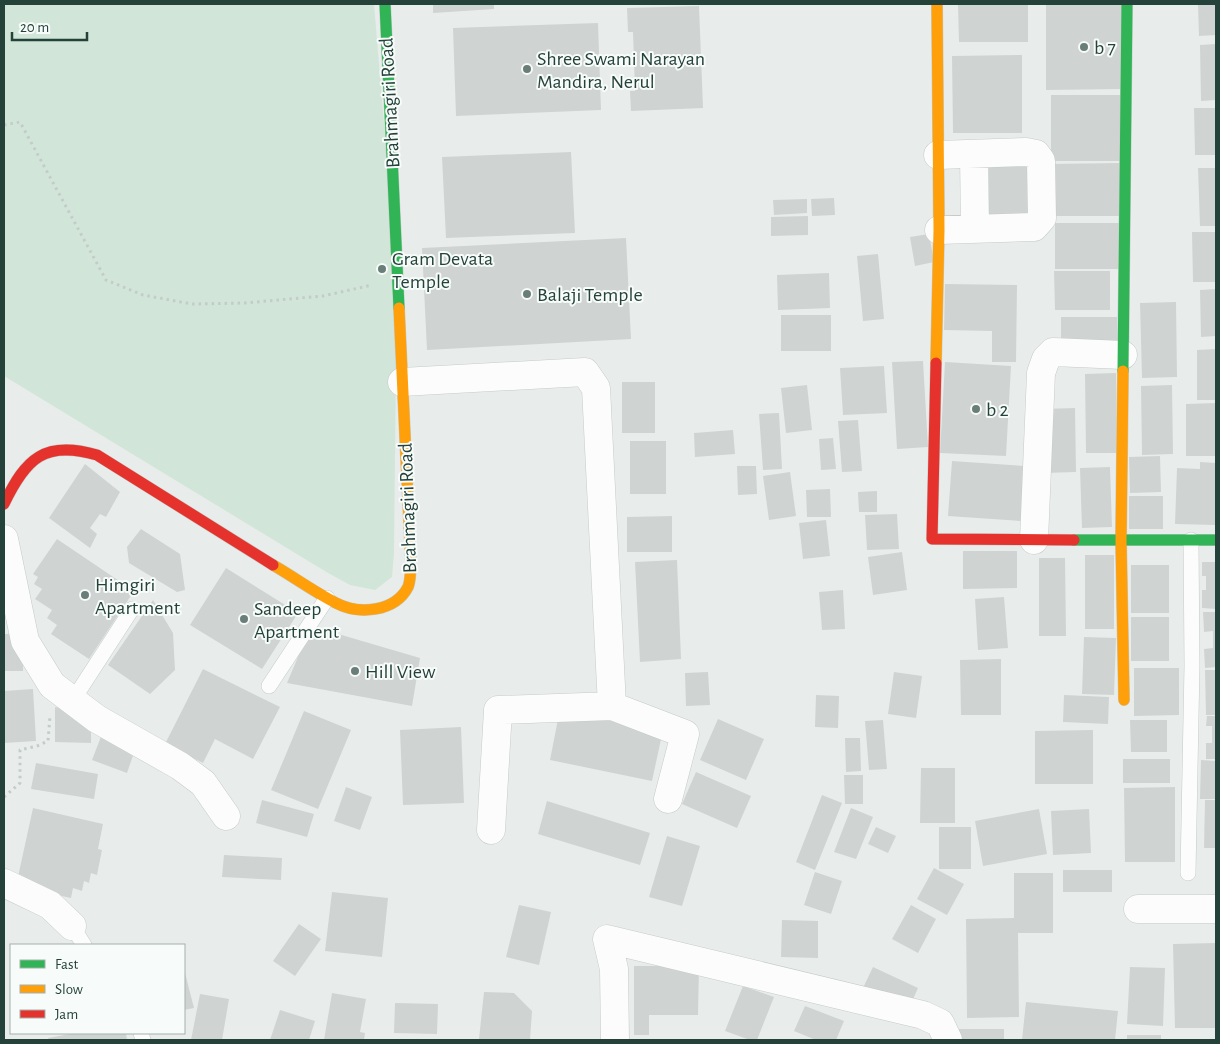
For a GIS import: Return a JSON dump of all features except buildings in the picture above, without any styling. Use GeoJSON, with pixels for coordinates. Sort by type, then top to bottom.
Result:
{"type":"FeatureCollection","features":[{"type":"Feature","properties":{"kind":"street","name":"Brahmagiri Road"},"geometry":{"type":"LineString","coordinates":[[4,504],[19,473],[36,456],[58,447],[79,448],[97,455],[327,598],[355,610],[375,611],[396,602],[408,587],[411,564],[385,4]]}},
{"type":"Feature","properties":{"kind":"street"},"geometry":{"type":"LineString","coordinates":[[937,4],[939,230],[932,539],[1216,540]]}},
{"type":"Feature","properties":{"kind":"street"},"geometry":{"type":"LineString","coordinates":[[1124,700],[1121,540],[1127,4]]}},
{"type":"Feature","properties":{"kind":"street"},"geometry":{"type":"LineString","coordinates":[[938,155],[1026,152],[1036,154],[1041,160],[1042,218],[1034,227],[939,230]]}},
{"type":"Feature","properties":{"kind":"street"},"geometry":{"type":"LineString","coordinates":[[974,154],[975,229]]}},
{"type":"Feature","properties":{"kind":"street"},"geometry":{"type":"LineString","coordinates":[[1034,540],[1041,373],[1046,359],[1053,352],[1123,355]]}},
{"type":"Feature","properties":{"kind":"street"},"geometry":{"type":"LineString","coordinates":[[402,382],[585,372],[596,388],[612,706]]}},
{"type":"Feature","properties":{"kind":"street"},"geometry":{"type":"LineString","coordinates":[[4,540],[25,641],[62,693],[97,719],[180,766],[203,783],[226,816]]}},
{"type":"Feature","properties":{"kind":"street"},"geometry":{"type":"LineString","coordinates":[[491,830],[498,710],[612,706],[685,734],[668,799]]}},
{"type":"Feature","properties":{"kind":"street"},"geometry":{"type":"LineString","coordinates":[[4,883],[50,905],[78,936]]}},
{"type":"Feature","properties":{"kind":"street"},"geometry":{"type":"LineString","coordinates":[[1138,909],[1216,909]]}},
{"type":"Feature","properties":{"kind":"street"},"geometry":{"type":"LineString","coordinates":[[614,1040],[614,969],[607,939],[923,1015],[940,1023],[948,1040]]}},
{"type":"Feature","properties":{"kind":"lane"},"geometry":{"type":"LineString","coordinates":[[1188,873],[1192,666],[1191,540]]}},
{"type":"Feature","properties":{"kind":"lane"},"geometry":{"type":"LineString","coordinates":[[268,686],[327,598]]}},
{"type":"Feature","properties":{"kind":"lane"},"geometry":{"type":"LineString","coordinates":[[62,693],[132,609]]}},
{"type":"Feature","properties":{"kind":"path"},"geometry":{"type":"LineString","coordinates":[[4,125],[20,122],[106,280],[143,295],[192,304],[244,303],[324,296],[397,280]]}},
{"type":"Feature","properties":{"kind":"path"},"geometry":{"type":"LineString","coordinates":[[4,797],[20,783],[20,750],[38,746],[48,741],[62,693]]}},
{"type":"Feature","properties":{"kind":"green space"},"geometry":{"type":"Polygon","coordinates":[[[4,4],[374,4],[397,280],[394,553],[392,577],[375,590],[350,585],[328,573],[4,376],[4,4]]]}},
{"type":"Feature","properties":{"kind":"traffic: fast"},"geometry":{"type":"LineString","coordinates":[[385,4],[399,308]]}},
{"type":"Feature","properties":{"kind":"traffic: fast"},"geometry":{"type":"LineString","coordinates":[[1123,371],[1127,4]]}},
{"type":"Feature","properties":{"kind":"traffic: fast"},"geometry":{"type":"LineString","coordinates":[[1074,540],[1216,540]]}},
{"type":"Feature","properties":{"kind":"traffic: slow"},"geometry":{"type":"LineString","coordinates":[[936,363],[939,230],[937,4]]}},
{"type":"Feature","properties":{"kind":"traffic: slow"},"geometry":{"type":"LineString","coordinates":[[273,565],[328,599],[345,607],[355,609],[376,609],[386,606],[394,602],[408,587],[411,564],[399,308]]}},
{"type":"Feature","properties":{"kind":"traffic: slow"},"geometry":{"type":"LineString","coordinates":[[1123,371],[1121,540],[1124,700]]}},
{"type":"Feature","properties":{"kind":"traffic: jam"},"geometry":{"type":"LineString","coordinates":[[936,363],[932,539],[1074,540]]}},
{"type":"Feature","properties":{"kind":"traffic: jam"},"geometry":{"type":"LineString","coordinates":[[4,504],[20,475],[29,464],[39,457],[51,452],[64,450],[97,455],[273,565]]}},
{"type":"Feature","properties":{"kind":"place","name":"b 7"},"geometry":{"type":"Point","coordinates":[1084,47]}},
{"type":"Feature","properties":{"kind":"place","name":"Shree Swami Narayan Mandira, Nerul"},"geometry":{"type":"Point","coordinates":[527,69]}},
{"type":"Feature","properties":{"kind":"place","name":"Gram Devata Temple"},"geometry":{"type":"Point","coordinates":[382,269]}},
{"type":"Feature","properties":{"kind":"place","name":"Balaji Temple"},"geometry":{"type":"Point","coordinates":[527,294]}},
{"type":"Feature","properties":{"kind":"place","name":"b 2"},"geometry":{"type":"Point","coordinates":[976,409]}},
{"type":"Feature","properties":{"kind":"place","name":"Himgiri Apartment"},"geometry":{"type":"Point","coordinates":[85,595]}},
{"type":"Feature","properties":{"kind":"place","name":"Sandeep Apartment"},"geometry":{"type":"Point","coordinates":[244,619]}},
{"type":"Feature","properties":{"kind":"place","name":"Hill View"},"geometry":{"type":"Point","coordinates":[355,671]}}]}
